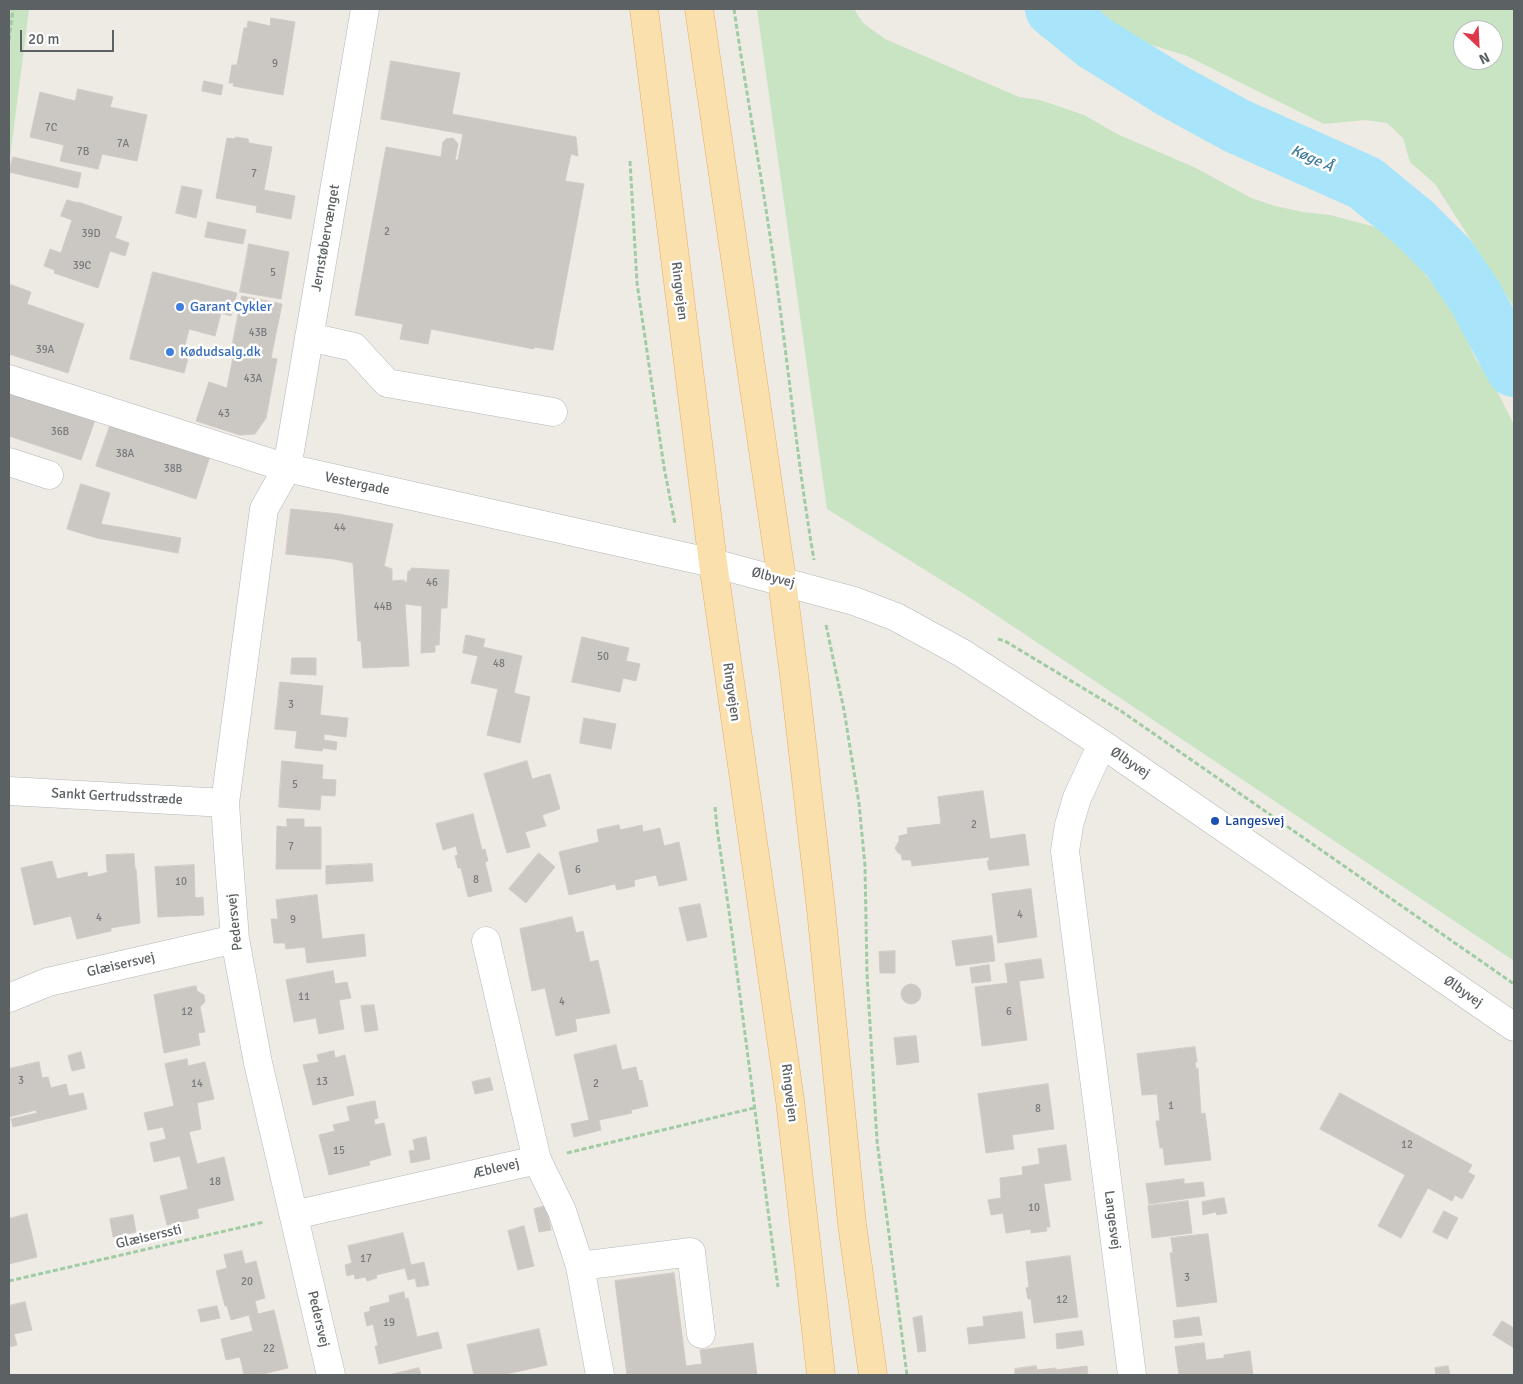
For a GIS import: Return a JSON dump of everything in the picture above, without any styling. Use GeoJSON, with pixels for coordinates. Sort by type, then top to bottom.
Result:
{"type":"FeatureCollection","features":[{"type":"Feature","properties":{"kind":"main road","name":"Ringvejen"},"geometry":{"type":"LineString","coordinates":[[644,9],[713,563],[790,1100],[821,1375]]}},
{"type":"Feature","properties":{"kind":"main road"},"geometry":{"type":"LineString","coordinates":[[699,9],[782,581],[798,706],[852,1224],[873,1375]]}},
{"type":"Feature","properties":{"kind":"street","name":"Jernstøbervænget"},"geometry":{"type":"LineString","coordinates":[[287,468],[365,9]]}},
{"type":"Feature","properties":{"kind":"street"},"geometry":{"type":"LineString","coordinates":[[309,337],[354,348],[387,382],[552,412]]}},
{"type":"Feature","properties":{"kind":"street","name":"Vestergade"},"geometry":{"type":"LineString","coordinates":[[9,379],[287,468],[713,563]]}},
{"type":"Feature","properties":{"kind":"street"},"geometry":{"type":"LineString","coordinates":[[9,462],[49,475]]}},
{"type":"Feature","properties":{"kind":"street","name":"Pedersvej"},"geometry":{"type":"LineString","coordinates":[[287,468],[264,509],[226,803],[235,939],[258,1063],[331,1375]]}},
{"type":"Feature","properties":{"kind":"street","name":"Ølbyvej"},"geometry":{"type":"LineString","coordinates":[[713,563],[854,601],[896,617],[962,653],[1102,744],[1514,1027]]}},
{"type":"Feature","properties":{"kind":"street","name":"Langesvej"},"geometry":{"type":"LineString","coordinates":[[1102,744],[1077,798],[1068,825],[1065,851],[1132,1375]]}},
{"type":"Feature","properties":{"kind":"street","name":"Sankt Gertrudsstræde"},"geometry":{"type":"LineString","coordinates":[[9,791],[226,803]]}},
{"type":"Feature","properties":{"kind":"street","name":"Glæisersvej"},"geometry":{"type":"LineString","coordinates":[[9,998],[48,982],[235,939]]}},
{"type":"Feature","properties":{"kind":"street","name":"Æblevej"},"geometry":{"type":"LineString","coordinates":[[294,1215],[537,1160],[486,942]]}},
{"type":"Feature","properties":{"kind":"street"},"geometry":{"type":"LineString","coordinates":[[537,1160],[562,1212],[580,1266],[600,1375]]}},
{"type":"Feature","properties":{"kind":"street"},"geometry":{"type":"LineString","coordinates":[[580,1266],[691,1252],[702,1334]]}},
{"type":"Feature","properties":{"kind":"path"},"geometry":{"type":"LineString","coordinates":[[9,40],[13,9]]}},
{"type":"Feature","properties":{"kind":"path"},"geometry":{"type":"LineString","coordinates":[[734,9],[776,276],[806,515],[819,591],[844,710],[859,804],[865,866],[866,974],[877,1141],[907,1375]]}},
{"type":"Feature","properties":{"kind":"path"},"geometry":{"type":"LineString","coordinates":[[630,159],[637,283],[664,468],[682,556]]}},
{"type":"Feature","properties":{"kind":"path"},"geometry":{"type":"LineString","coordinates":[[715,799],[717,828],[779,1295]]}},
{"type":"Feature","properties":{"kind":"path"},"geometry":{"type":"LineString","coordinates":[[537,1160],[754,1108]]}},
{"type":"Feature","properties":{"kind":"path","name":"Glæiserssti"},"geometry":{"type":"LineString","coordinates":[[9,1281],[294,1215]]}},
{"type":"Feature","properties":{"kind":"green space"},"geometry":{"type":"Polygon","coordinates":[[[9,9],[29,9],[9,166],[9,9]]]}},
{"type":"Feature","properties":{"kind":"green space"},"geometry":{"type":"Polygon","coordinates":[[[757,9],[854,9],[863,23],[885,39],[1019,97],[1040,100],[1084,115],[1117,134],[1196,168],[1251,198],[1275,206],[1330,215],[1383,229],[1408,253],[1454,310],[1475,358],[1494,385],[1514,425],[1514,961],[975,601],[827,509],[757,9]]]}},
{"type":"Feature","properties":{"kind":"green space"},"geometry":{"type":"Polygon","coordinates":[[[1097,9],[1514,9],[1514,307],[1435,184],[1410,162],[1403,138],[1387,123],[1365,120],[1324,124],[1187,56],[1136,40],[1104,18],[1097,9]]]}},
{"type":"Feature","properties":{"kind":"building"},"geometry":{"type":"Polygon","coordinates":[[[271,18],[295,22],[283,95],[233,86],[234,83],[229,83],[232,65],[237,65],[244,28],[247,28],[248,21],[270,26],[271,18]]]}},
{"type":"Feature","properties":{"kind":"building"},"geometry":{"type":"Polygon","coordinates":[[[391,61],[460,73],[452,114],[576,137],[578,156],[571,154],[565,181],[584,184],[553,350],[534,347],[534,349],[431,329],[428,344],[400,339],[403,324],[355,315],[386,147],[441,157],[443,142],[446,139],[453,138],[458,144],[455,160],[458,160],[463,134],[381,119],[391,61]]]}},
{"type":"Feature","properties":{"kind":"building"},"geometry":{"type":"Polygon","coordinates":[[[204,81],[223,85],[221,95],[202,91],[204,81]]]}},
{"type":"Feature","properties":{"kind":"building"},"geometry":{"type":"Polygon","coordinates":[[[78,89],[113,97],[110,107],[147,115],[137,161],[102,154],[98,169],[60,161],[64,145],[30,137],[40,92],[75,101],[78,89]]]}},
{"type":"Feature","properties":{"kind":"building"},"geometry":{"type":"Polygon","coordinates":[[[236,137],[248,139],[249,143],[272,147],[264,190],[295,196],[291,219],[256,212],[257,206],[216,198],[227,138],[234,139],[236,137]]]}},
{"type":"Feature","properties":{"kind":"building"},"geometry":{"type":"Polygon","coordinates":[[[13,157],[81,173],[78,188],[9,172],[13,157]]]}},
{"type":"Feature","properties":{"kind":"building"},"geometry":{"type":"Polygon","coordinates":[[[182,186],[202,190],[196,218],[176,213],[182,186]]]}},
{"type":"Feature","properties":{"kind":"building"},"geometry":{"type":"Polygon","coordinates":[[[67,200],[122,217],[115,238],[129,243],[125,256],[110,251],[98,288],[54,273],[55,270],[44,266],[50,249],[61,253],[72,220],[61,216],[67,200]]]}},
{"type":"Feature","properties":{"kind":"building"},"geometry":{"type":"Polygon","coordinates":[[[208,222],[246,230],[243,244],[205,237],[208,222]]]}},
{"type":"Feature","properties":{"kind":"building"},"geometry":{"type":"Polygon","coordinates":[[[249,244],[289,252],[281,299],[240,292],[249,244]]]}},
{"type":"Feature","properties":{"kind":"building"},"geometry":{"type":"Polygon","coordinates":[[[153,272],[237,293],[231,316],[221,313],[215,336],[189,329],[184,349],[190,351],[184,373],[130,359],[153,272]]]}},
{"type":"Feature","properties":{"kind":"building"},"geometry":{"type":"Polygon","coordinates":[[[9,284],[31,292],[27,304],[84,324],[68,373],[9,354],[9,284]]]}},
{"type":"Feature","properties":{"kind":"building"},"geometry":{"type":"Polygon","coordinates":[[[242,296],[282,304],[271,358],[277,359],[266,418],[255,434],[240,435],[196,421],[209,382],[227,388],[235,347],[232,347],[242,296]]]}},
{"type":"Feature","properties":{"kind":"building"},"geometry":{"type":"Polygon","coordinates":[[[9,391],[95,420],[81,460],[9,436],[9,391]]]}},
{"type":"Feature","properties":{"kind":"building"},"geometry":{"type":"Polygon","coordinates":[[[111,423],[210,456],[196,499],[96,466],[111,423]]]}},
{"type":"Feature","properties":{"kind":"building"},"geometry":{"type":"Polygon","coordinates":[[[81,484],[110,493],[101,524],[181,538],[178,553],[97,538],[67,529],[81,484]]]}},
{"type":"Feature","properties":{"kind":"building"},"geometry":{"type":"Polygon","coordinates":[[[291,509],[339,514],[393,524],[384,566],[392,569],[392,581],[404,580],[404,582],[407,582],[408,571],[411,571],[411,568],[449,570],[447,608],[441,608],[439,645],[435,645],[435,652],[421,653],[422,606],[405,604],[409,666],[363,668],[361,641],[358,641],[353,563],[286,554],[291,509]]]}},
{"type":"Feature","properties":{"kind":"building"},"geometry":{"type":"Polygon","coordinates":[[[466,635],[485,639],[483,647],[522,656],[514,693],[530,697],[520,743],[487,735],[498,689],[471,683],[478,656],[463,653],[466,635]]]}},
{"type":"Feature","properties":{"kind":"building"},"geometry":{"type":"Polygon","coordinates":[[[582,637],[629,648],[626,661],[640,664],[636,681],[623,678],[620,692],[572,682],[582,637]]]}},
{"type":"Feature","properties":{"kind":"building"},"geometry":{"type":"Polygon","coordinates":[[[292,658],[316,658],[316,675],[291,674],[292,658]]]}},
{"type":"Feature","properties":{"kind":"building"},"geometry":{"type":"Polygon","coordinates":[[[280,682],[323,686],[320,715],[348,718],[346,737],[324,734],[324,740],[337,742],[336,750],[323,748],[322,751],[295,748],[297,731],[275,729],[280,682]]]}},
{"type":"Feature","properties":{"kind":"building"},"geometry":{"type":"Polygon","coordinates":[[[584,718],[616,724],[611,749],[580,743],[584,718]]]}},
{"type":"Feature","properties":{"kind":"building"},"geometry":{"type":"Polygon","coordinates":[[[282,761],[323,765],[322,779],[336,780],[335,796],[321,795],[320,810],[279,807],[282,761]]]}},
{"type":"Feature","properties":{"kind":"building"},"geometry":{"type":"Polygon","coordinates":[[[527,761],[532,779],[550,774],[560,809],[542,815],[546,826],[525,832],[530,847],[507,853],[484,774],[527,761]]]}},
{"type":"Feature","properties":{"kind":"building"},"geometry":{"type":"Polygon","coordinates":[[[983,791],[990,839],[1025,834],[1029,865],[989,870],[987,861],[989,861],[989,857],[912,866],[911,860],[902,860],[901,854],[895,848],[899,841],[899,836],[908,834],[907,828],[941,824],[938,797],[983,791]]]}},
{"type":"Feature","properties":{"kind":"building"},"geometry":{"type":"Polygon","coordinates":[[[473,814],[482,850],[485,849],[488,861],[485,862],[492,891],[468,897],[461,868],[458,868],[455,856],[458,855],[456,846],[443,850],[436,824],[473,814]]]}},
{"type":"Feature","properties":{"kind":"building"},"geometry":{"type":"Polygon","coordinates":[[[287,819],[304,819],[304,827],[321,827],[321,869],[276,869],[277,826],[287,827],[287,819]]]}},
{"type":"Feature","properties":{"kind":"building"},"geometry":{"type":"Polygon","coordinates":[[[619,825],[620,830],[642,825],[643,832],[660,828],[664,846],[679,842],[687,880],[659,886],[656,875],[634,880],[635,886],[617,890],[615,884],[569,895],[559,852],[599,842],[597,830],[619,825]]]}},
{"type":"Feature","properties":{"kind":"building"},"geometry":{"type":"Polygon","coordinates":[[[539,853],[555,867],[526,903],[509,889],[539,853]]]}},
{"type":"Feature","properties":{"kind":"building"},"geometry":{"type":"Polygon","coordinates":[[[134,854],[140,923],[111,928],[111,931],[77,939],[71,916],[34,925],[21,868],[52,861],[57,879],[87,872],[88,877],[109,872],[107,871],[106,855],[134,854]]]}},
{"type":"Feature","properties":{"kind":"building"},"geometry":{"type":"Polygon","coordinates":[[[372,864],[373,881],[326,884],[326,866],[372,864]]]}},
{"type":"Feature","properties":{"kind":"building"},"geometry":{"type":"Polygon","coordinates":[[[194,865],[195,898],[203,897],[204,915],[158,917],[155,867],[194,865]]]}},
{"type":"Feature","properties":{"kind":"building"},"geometry":{"type":"Polygon","coordinates":[[[1031,889],[1037,937],[998,943],[992,894],[1031,889]]]}},
{"type":"Feature","properties":{"kind":"building"},"geometry":{"type":"Polygon","coordinates":[[[317,895],[322,939],[364,934],[366,956],[307,963],[305,947],[286,949],[285,943],[274,943],[271,919],[278,919],[276,900],[317,895]]]}},
{"type":"Feature","properties":{"kind":"building"},"geometry":{"type":"Polygon","coordinates":[[[700,904],[707,937],[687,941],[679,908],[700,904]]]}},
{"type":"Feature","properties":{"kind":"building"},"geometry":{"type":"Polygon","coordinates":[[[572,917],[576,933],[583,931],[590,962],[598,960],[610,1013],[575,1019],[577,1031],[556,1036],[545,988],[532,991],[520,929],[572,917]]]}},
{"type":"Feature","properties":{"kind":"building"},"geometry":{"type":"Polygon","coordinates":[[[992,936],[995,961],[956,966],[952,941],[992,936]]]}},
{"type":"Feature","properties":{"kind":"building"},"geometry":{"type":"Polygon","coordinates":[[[895,951],[895,973],[880,973],[879,952],[895,951]]]}},
{"type":"Feature","properties":{"kind":"building"},"geometry":{"type":"Polygon","coordinates":[[[1041,959],[1044,978],[1019,981],[1027,1040],[982,1046],[975,987],[1008,983],[1005,964],[1041,959]]]}},
{"type":"Feature","properties":{"kind":"building"},"geometry":{"type":"Polygon","coordinates":[[[989,965],[991,981],[972,983],[970,968],[989,965]]]}},
{"type":"Feature","properties":{"kind":"building"},"geometry":{"type":"Polygon","coordinates":[[[333,971],[335,984],[347,982],[351,998],[339,1000],[344,1029],[319,1034],[316,1018],[294,1022],[286,980],[333,971]]]}},
{"type":"Feature","properties":{"kind":"building"},"geometry":{"type":"Polygon","coordinates":[[[907,984],[915,984],[921,990],[921,998],[915,1004],[907,1004],[901,998],[901,990],[907,984]]]}},
{"type":"Feature","properties":{"kind":"building"},"geometry":{"type":"Polygon","coordinates":[[[196,986],[197,991],[204,995],[205,1002],[200,1007],[205,1032],[198,1033],[200,1045],[164,1053],[154,995],[196,986]]]}},
{"type":"Feature","properties":{"kind":"building"},"geometry":{"type":"Polygon","coordinates":[[[374,1005],[378,1030],[365,1032],[361,1006],[374,1005]]]}},
{"type":"Feature","properties":{"kind":"building"},"geometry":{"type":"Polygon","coordinates":[[[916,1036],[919,1062],[897,1065],[894,1038],[916,1036]]]}},
{"type":"Feature","properties":{"kind":"building"},"geometry":{"type":"Polygon","coordinates":[[[616,1045],[622,1070],[636,1067],[639,1081],[642,1080],[648,1106],[631,1110],[632,1113],[599,1120],[601,1130],[574,1137],[571,1124],[589,1120],[574,1055],[616,1045]]]}},
{"type":"Feature","properties":{"kind":"building"},"geometry":{"type":"Polygon","coordinates":[[[1195,1047],[1201,1114],[1205,1113],[1211,1160],[1165,1165],[1156,1121],[1160,1121],[1157,1094],[1142,1095],[1137,1054],[1195,1047]]]}},
{"type":"Feature","properties":{"kind":"building"},"geometry":{"type":"Polygon","coordinates":[[[334,1051],[335,1058],[345,1055],[354,1095],[313,1105],[303,1065],[319,1062],[317,1055],[334,1051]]]}},
{"type":"Feature","properties":{"kind":"building"},"geometry":{"type":"Polygon","coordinates":[[[81,1052],[85,1068],[72,1071],[68,1056],[81,1052]]]}},
{"type":"Feature","properties":{"kind":"building"},"geometry":{"type":"Polygon","coordinates":[[[187,1059],[188,1066],[205,1062],[214,1099],[197,1103],[201,1129],[189,1132],[197,1164],[224,1157],[234,1200],[197,1209],[199,1218],[167,1225],[160,1196],[188,1189],[180,1156],[154,1162],[150,1143],[166,1139],[163,1127],[148,1130],[144,1113],[174,1106],[165,1064],[187,1059]]]}},
{"type":"Feature","properties":{"kind":"building"},"geometry":{"type":"Polygon","coordinates":[[[39,1062],[42,1078],[48,1077],[51,1088],[66,1084],[69,1096],[83,1093],[87,1109],[13,1127],[11,1119],[37,1113],[36,1110],[9,1117],[9,1069],[39,1062]]]}},
{"type":"Feature","properties":{"kind":"building"},"geometry":{"type":"Polygon","coordinates":[[[490,1078],[493,1090],[475,1094],[472,1082],[490,1078]]]}},
{"type":"Feature","properties":{"kind":"building"},"geometry":{"type":"Polygon","coordinates":[[[1048,1084],[1054,1129],[1012,1135],[1014,1149],[986,1153],[978,1094],[1048,1084]]]}},
{"type":"Feature","properties":{"kind":"building"},"geometry":{"type":"Polygon","coordinates":[[[1340,1093],[1472,1165],[1468,1172],[1475,1176],[1462,1199],[1455,1195],[1452,1201],[1428,1188],[1401,1238],[1378,1226],[1405,1175],[1320,1129],[1340,1093]]]}},
{"type":"Feature","properties":{"kind":"building"},"geometry":{"type":"Polygon","coordinates":[[[375,1101],[378,1118],[374,1119],[375,1125],[384,1123],[391,1155],[369,1161],[370,1165],[329,1175],[319,1135],[335,1131],[333,1125],[350,1121],[347,1107],[375,1101]]]}},
{"type":"Feature","properties":{"kind":"building"},"geometry":{"type":"Polygon","coordinates":[[[426,1137],[430,1159],[411,1163],[409,1151],[415,1150],[413,1140],[426,1137]]]}},
{"type":"Feature","properties":{"kind":"building"},"geometry":{"type":"Polygon","coordinates":[[[1066,1145],[1071,1180],[1043,1184],[1050,1227],[1046,1227],[1047,1231],[1031,1233],[1031,1229],[1006,1233],[1003,1213],[991,1215],[988,1200],[1001,1198],[1000,1178],[1023,1175],[1022,1167],[1040,1164],[1038,1149],[1066,1145]]]}},
{"type":"Feature","properties":{"kind":"building"},"geometry":{"type":"Polygon","coordinates":[[[1184,1179],[1184,1184],[1203,1182],[1205,1196],[1149,1204],[1146,1184],[1184,1179]]]}},
{"type":"Feature","properties":{"kind":"building"},"geometry":{"type":"Polygon","coordinates":[[[1224,1198],[1227,1213],[1217,1215],[1216,1212],[1203,1215],[1202,1202],[1224,1198]]]}},
{"type":"Feature","properties":{"kind":"building"},"geometry":{"type":"Polygon","coordinates":[[[1188,1201],[1192,1233],[1152,1238],[1148,1206],[1188,1201]]]}},
{"type":"Feature","properties":{"kind":"building"},"geometry":{"type":"Polygon","coordinates":[[[546,1206],[551,1230],[539,1232],[534,1209],[546,1206]]]}},
{"type":"Feature","properties":{"kind":"building"},"geometry":{"type":"Polygon","coordinates":[[[1444,1211],[1458,1218],[1447,1239],[1433,1232],[1444,1211]]]}},
{"type":"Feature","properties":{"kind":"building"},"geometry":{"type":"Polygon","coordinates":[[[27,1214],[37,1257],[9,1264],[9,1219],[27,1214]]]}},
{"type":"Feature","properties":{"kind":"building"},"geometry":{"type":"Polygon","coordinates":[[[133,1215],[136,1232],[113,1237],[110,1219],[133,1215]]]}},
{"type":"Feature","properties":{"kind":"building"},"geometry":{"type":"Polygon","coordinates":[[[524,1226],[534,1266],[518,1270],[508,1231],[524,1226]]]}},
{"type":"Feature","properties":{"kind":"building"},"geometry":{"type":"Polygon","coordinates":[[[403,1233],[411,1265],[424,1262],[429,1285],[417,1287],[415,1278],[408,1280],[405,1268],[376,1275],[377,1278],[367,1281],[366,1277],[355,1279],[354,1274],[347,1276],[345,1265],[352,1263],[348,1246],[403,1233]]]}},
{"type":"Feature","properties":{"kind":"building"},"geometry":{"type":"Polygon","coordinates":[[[1208,1234],[1217,1302],[1177,1307],[1170,1253],[1173,1253],[1171,1238],[1208,1234]]]}},
{"type":"Feature","properties":{"kind":"building"},"geometry":{"type":"Polygon","coordinates":[[[242,1251],[245,1264],[256,1261],[265,1298],[255,1301],[258,1314],[274,1310],[288,1368],[259,1375],[244,1375],[240,1357],[226,1360],[221,1339],[253,1331],[249,1315],[231,1320],[227,1306],[225,1306],[216,1271],[227,1268],[224,1255],[242,1251]]]}},
{"type":"Feature","properties":{"kind":"building"},"geometry":{"type":"Polygon","coordinates":[[[1070,1256],[1078,1317],[1034,1323],[1031,1299],[1028,1299],[1026,1288],[1029,1287],[1026,1262],[1070,1256]]]}},
{"type":"Feature","properties":{"kind":"building"},"geometry":{"type":"Polygon","coordinates":[[[674,1273],[686,1366],[702,1364],[700,1350],[753,1343],[757,1375],[627,1375],[615,1281],[674,1273]]]}},
{"type":"Feature","properties":{"kind":"building"},"geometry":{"type":"Polygon","coordinates":[[[404,1292],[405,1299],[408,1298],[417,1337],[438,1332],[442,1348],[379,1364],[375,1346],[378,1346],[373,1324],[367,1326],[364,1313],[370,1311],[370,1307],[390,1302],[389,1296],[404,1292]]]}},
{"type":"Feature","properties":{"kind":"building"},"geometry":{"type":"Polygon","coordinates":[[[25,1302],[32,1330],[14,1334],[17,1345],[9,1347],[9,1306],[25,1302]]]}},
{"type":"Feature","properties":{"kind":"building"},"geometry":{"type":"Polygon","coordinates":[[[217,1306],[220,1318],[201,1322],[198,1310],[217,1306]]]}},
{"type":"Feature","properties":{"kind":"building"},"geometry":{"type":"Polygon","coordinates":[[[1022,1312],[1025,1338],[969,1344],[967,1328],[984,1326],[983,1317],[1022,1312]]]}},
{"type":"Feature","properties":{"kind":"building"},"geometry":{"type":"Polygon","coordinates":[[[922,1316],[926,1351],[918,1352],[913,1318],[922,1316]]]}},
{"type":"Feature","properties":{"kind":"building"},"geometry":{"type":"Polygon","coordinates":[[[1199,1317],[1202,1335],[1175,1338],[1173,1321],[1199,1317]]]}},
{"type":"Feature","properties":{"kind":"building"},"geometry":{"type":"Polygon","coordinates":[[[1502,1321],[1514,1328],[1514,1348],[1493,1335],[1502,1321]]]}},
{"type":"Feature","properties":{"kind":"building"},"geometry":{"type":"Polygon","coordinates":[[[539,1329],[547,1365],[502,1375],[474,1375],[467,1345],[539,1329]]]}},
{"type":"Feature","properties":{"kind":"building"},"geometry":{"type":"Polygon","coordinates":[[[1082,1331],[1084,1345],[1057,1349],[1056,1334],[1082,1331]]]}},
{"type":"Feature","properties":{"kind":"building"},"geometry":{"type":"Polygon","coordinates":[[[1204,1343],[1206,1360],[1224,1358],[1224,1355],[1250,1351],[1253,1375],[1179,1375],[1175,1347],[1204,1343]]]}},
{"type":"Feature","properties":{"kind":"building"},"geometry":{"type":"Polygon","coordinates":[[[1036,1366],[1037,1370],[1056,1368],[1056,1370],[1087,1366],[1088,1375],[1015,1375],[1015,1369],[1036,1366]]]}},
{"type":"Feature","properties":{"kind":"building"},"geometry":{"type":"Polygon","coordinates":[[[1448,1366],[1450,1375],[1436,1375],[1435,1368],[1448,1366]]]}},
{"type":"Feature","properties":{"kind":"building"},"geometry":{"type":"Polygon","coordinates":[[[419,1368],[421,1375],[389,1375],[419,1368]]]}},
{"type":"Feature","properties":{"kind":"waterway","name":"Køge Å"},"geometry":{"type":"LineString","coordinates":[[1053,9],[1095,43],[1171,90],[1237,126],[1365,183],[1414,223],[1449,258],[1476,298],[1514,369]]}},
{"type":"Feature","properties":{"kind":"place","name":"Garant Cykler"},"geometry":{"type":"Point","coordinates":[180,307]}},
{"type":"Feature","properties":{"kind":"place","name":"Kødudsalg.dk"},"geometry":{"type":"Point","coordinates":[170,352]}},
{"type":"Feature","properties":{"kind":"place","name":"Langesvej"},"geometry":{"type":"Point","coordinates":[1215,821]}}]}
